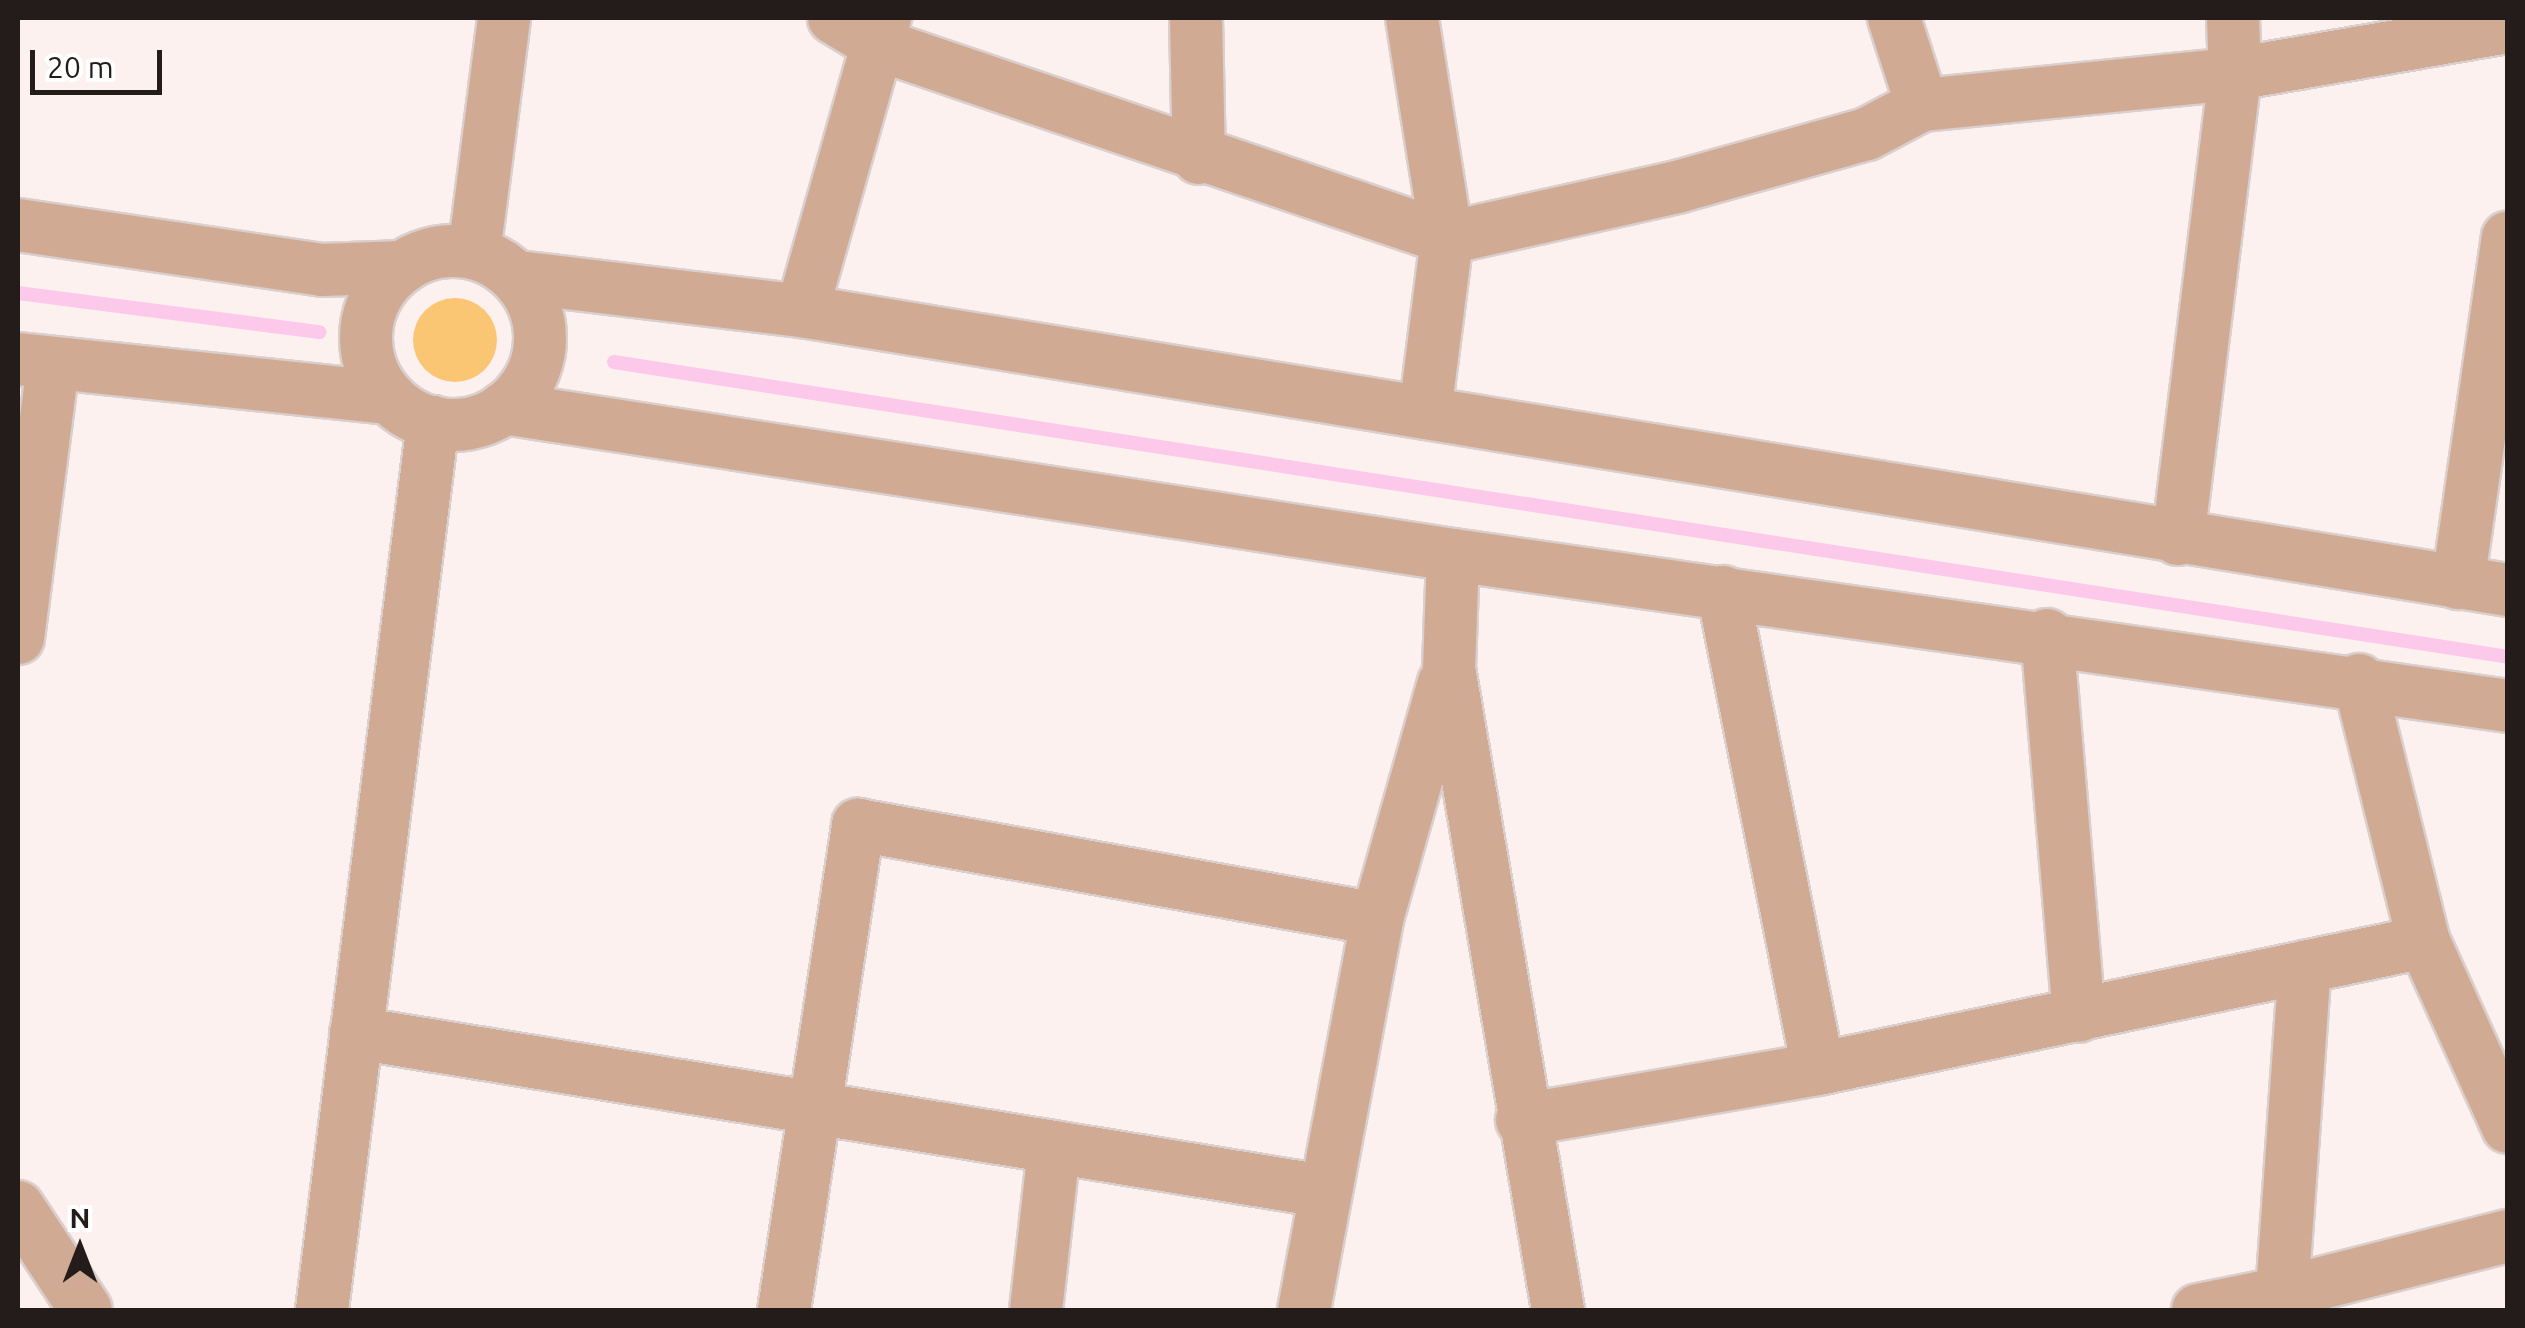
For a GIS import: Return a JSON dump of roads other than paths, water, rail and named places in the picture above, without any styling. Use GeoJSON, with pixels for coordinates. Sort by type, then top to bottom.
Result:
{"type":"FeatureCollection","features":[{"type":"Feature","properties":{"kind":"street"},"geometry":{"type":"LineString","coordinates":[[18,638],[35,361],[482,420],[522,392],[541,346],[531,298],[496,265],[504,18]]}},
{"type":"Feature","properties":{"kind":"street"},"geometry":{"type":"LineString","coordinates":[[1196,18],[1199,158]]}},
{"type":"Feature","properties":{"kind":"street"},"geometry":{"type":"LineString","coordinates":[[1412,18],[1448,238],[1424,413]]}},
{"type":"Feature","properties":{"kind":"street"},"geometry":{"type":"LineString","coordinates":[[1894,18],[1922,106]]}},
{"type":"Feature","properties":{"kind":"street"},"geometry":{"type":"LineString","coordinates":[[2178,539],[2235,74],[2233,18]]}},
{"type":"Feature","properties":{"kind":"street"},"geometry":{"type":"LineString","coordinates":[[802,311],[865,26],[1199,158],[1448,238],[1676,187],[1848,140],[1922,106],[2235,74],[2508,27]]}},
{"type":"Feature","properties":{"kind":"street"},"geometry":{"type":"LineString","coordinates":[[18,224],[322,270],[403,267]]}},
{"type":"Feature","properties":{"kind":"street"},"geometry":{"type":"LineString","coordinates":[[322,1310],[356,1032],[412,410],[372,366],[366,330],[385,284],[403,267],[425,256],[802,311],[2483,586],[2508,238]]}},
{"type":"Feature","properties":{"kind":"street"},"geometry":{"type":"LineString","coordinates":[[504,408],[1453,555],[2047,635],[2359,680],[2508,706]]}},
{"type":"Feature","properties":{"kind":"street"},"geometry":{"type":"LineString","coordinates":[[1453,555],[1448,668],[1522,1120],[1558,1310]]}},
{"type":"Feature","properties":{"kind":"street"},"geometry":{"type":"LineString","coordinates":[[1724,592],[1818,1068]]}},
{"type":"Feature","properties":{"kind":"street"},"geometry":{"type":"LineString","coordinates":[[2047,635],[2078,1016]]}},
{"type":"Feature","properties":{"kind":"street"},"geometry":{"type":"LineString","coordinates":[[1304,1310],[1322,1191],[1376,918],[1448,668]]}},
{"type":"Feature","properties":{"kind":"street"},"geometry":{"type":"LineString","coordinates":[[2359,680],[2424,942],[2504,1107]]}},
{"type":"Feature","properties":{"kind":"street"},"geometry":{"type":"LineString","coordinates":[[784,1310],[858,825],[1376,918]]}},
{"type":"Feature","properties":{"kind":"street"},"geometry":{"type":"LineString","coordinates":[[1522,1120],[1818,1068],[2424,942]]}},
{"type":"Feature","properties":{"kind":"street"},"geometry":{"type":"LineString","coordinates":[[2286,1302],[2305,967]]}},
{"type":"Feature","properties":{"kind":"street"},"geometry":{"type":"LineString","coordinates":[[356,1032],[1054,1150],[1322,1191]]}},
{"type":"Feature","properties":{"kind":"street"},"geometry":{"type":"LineString","coordinates":[[1036,1310],[1054,1150]]}},
{"type":"Feature","properties":{"kind":"street"},"geometry":{"type":"LineString","coordinates":[[18,1207],[86,1310]]}},
{"type":"Feature","properties":{"kind":"street"},"geometry":{"type":"LineString","coordinates":[[2198,1310],[2286,1302],[2508,1236]]}},
{"type":"Feature","properties":{"kind":"waterway"},"geometry":{"type":"LineString","coordinates":[[18,293],[319,332]]}},
{"type":"Feature","properties":{"kind":"waterway"},"geometry":{"type":"LineString","coordinates":[[614,362],[2508,657]]}}]}
